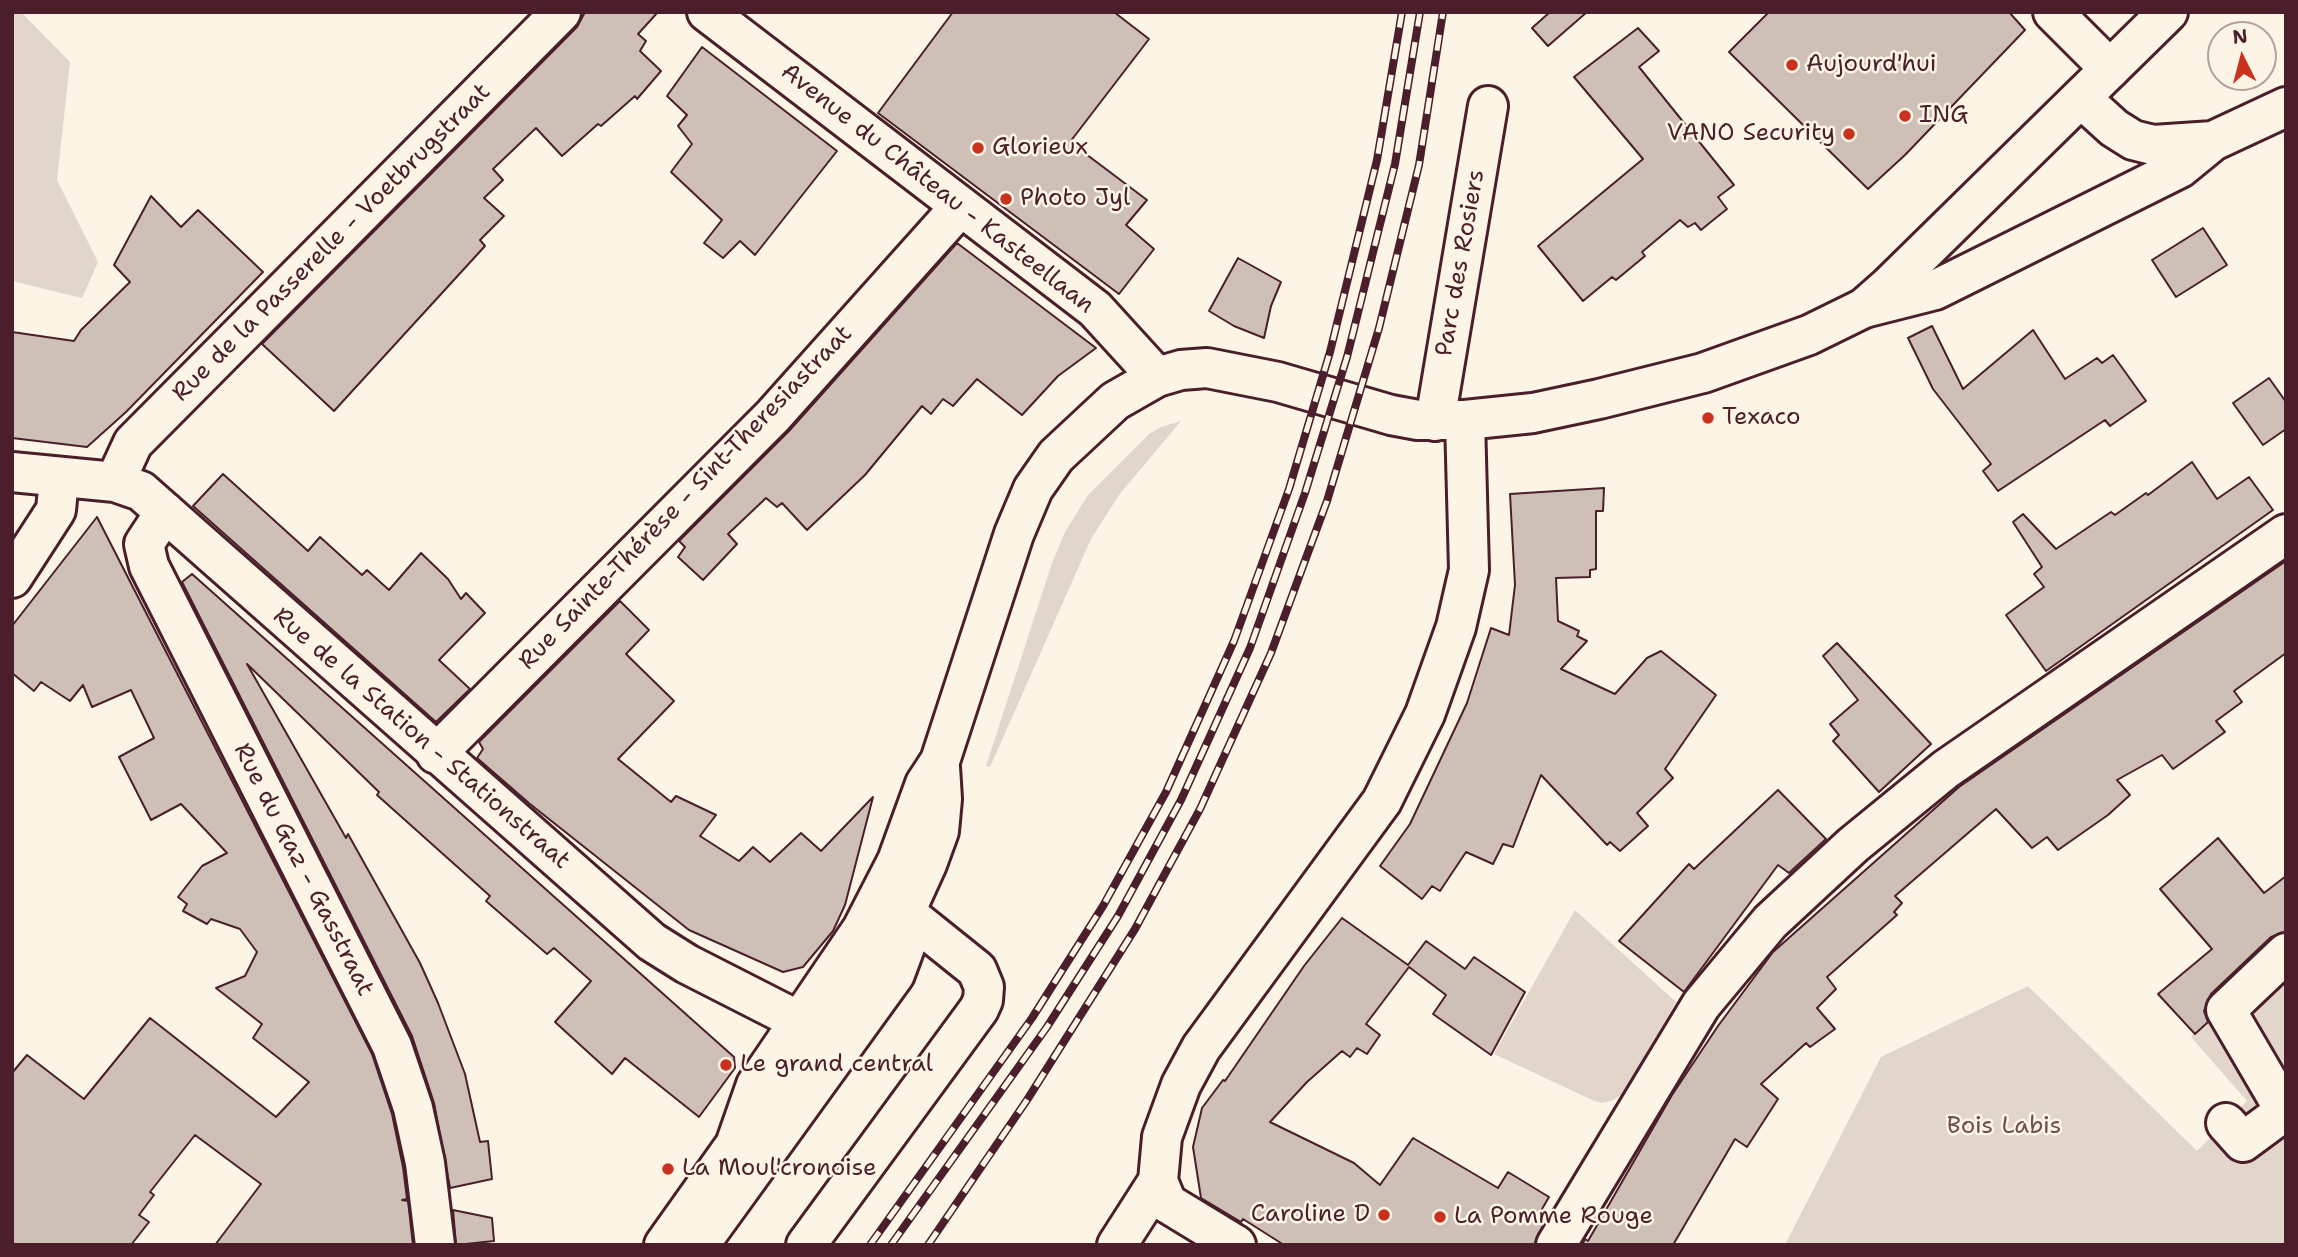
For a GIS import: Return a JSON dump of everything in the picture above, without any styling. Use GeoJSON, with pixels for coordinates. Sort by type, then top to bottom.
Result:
{"type":"FeatureCollection","features":[{"type":"Feature","properties":{"kind":"street","name":"Rue de la Passerelle - Voetbrugstraat"},"geometry":{"type":"LineString","coordinates":[[115,482],[133,443],[561,12]]}},
{"type":"Feature","properties":{"kind":"street","name":"Avenue du Château - Kasteellaan"},"geometry":{"type":"LineString","coordinates":[[707,12],[1095,309],[1157,377]]}},
{"type":"Feature","properties":{"kind":"street"},"geometry":{"type":"LineString","coordinates":[[2053,12],[2110,69]]}},
{"type":"Feature","properties":{"kind":"street"},"geometry":{"type":"LineString","coordinates":[[1864,308],[2168,12]]}},
{"type":"Feature","properties":{"kind":"street"},"geometry":{"type":"LineString","coordinates":[[2081,98],[2114,128],[2133,140],[2153,145],[2213,141]]}},
{"type":"Feature","properties":{"kind":"street","name":"Parc des Rosiers"},"geometry":{"type":"LineString","coordinates":[[1158,1181],[1162,1137],[1189,1068],[1238,994],[1382,802],[1425,714],[1456,627],[1469,570],[1450,420],[1488,106]]}},
{"type":"Feature","properties":{"kind":"street"},"geometry":{"type":"LineString","coordinates":[[699,1245],[821,1036],[896,899],[939,831],[942,799],[940,761],[1014,534],[1033,489],[1056,456],[1098,415],[1132,390],[1157,377],[1181,370],[1220,369],[1278,382],[1391,415],[1450,420],[1567,406],[1703,373],[1809,335],[1864,308],[1935,290],[2180,168],[2213,141],[2286,107]]}},
{"type":"Feature","properties":{"kind":"street","name":"Rue Sainte-Thérèse - Sint-Theresiastraat"},"geometry":{"type":"LineString","coordinates":[[436,754],[773,416],[960,207]]}},
{"type":"Feature","properties":{"kind":"street","name":"Rue de la Station - Stationstraat"},"geometry":{"type":"LineString","coordinates":[[12,472],[115,482],[141,491],[652,942],[687,964],[821,1036]]}},
{"type":"Feature","properties":{"kind":"street"},"geometry":{"type":"LineString","coordinates":[[12,578],[56,510],[59,478]]}},
{"type":"Feature","properties":{"kind":"street","name":"Rue du Gaz - Gasstraat"},"geometry":{"type":"LineString","coordinates":[[165,512],[144,544],[149,566],[392,1046],[413,1108],[423,1152],[435,1245]]}},
{"type":"Feature","properties":{"kind":"street"},"geometry":{"type":"LineString","coordinates":[[1556,1245],[1701,1004],[1770,922],[1853,845],[1946,769],[2286,534]]}},
{"type":"Feature","properties":{"kind":"street"},"geometry":{"type":"LineString","coordinates":[[806,1245],[982,1004],[984,988],[977,970],[896,899]]}},
{"type":"Feature","properties":{"kind":"street"},"geometry":{"type":"LineString","coordinates":[[2226,1123],[2243,1142],[2285,1111],[2226,1010],[2286,953]]}},
{"type":"Feature","properties":{"kind":"street"},"geometry":{"type":"LineString","coordinates":[[664,1245],[734,1145],[751,1095],[821,1036]]}},
{"type":"Feature","properties":{"kind":"street"},"geometry":{"type":"LineString","coordinates":[[1117,1245],[1158,1181]]}},
{"type":"Feature","properties":{"kind":"street"},"geometry":{"type":"LineString","coordinates":[[1158,1181],[1167,1203],[1176,1211],[1236,1245]]}},
{"type":"Feature","properties":{"kind":"green space"},"geometry":{"type":"Polygon","coordinates":[[[12,12],[21,12],[70,62],[57,180],[98,262],[82,298],[12,281],[12,12]]]}},
{"type":"Feature","properties":{"kind":"green space"},"geometry":{"type":"Polygon","coordinates":[[[1181,421],[1119,495],[1091,539],[990,767],[986,766],[1052,563],[1065,532],[1088,495],[1149,434],[1181,421]]]}},
{"type":"Feature","properties":{"kind":"green space"},"geometry":{"type":"Polygon","coordinates":[[[1575,910],[1676,1002],[1623,1094],[1601,1103],[1494,1054],[1575,910]]]}},
{"type":"Feature","properties":{"kind":"green space","name":"Bois Labis"},"geometry":{"type":"Polygon","coordinates":[[[2286,947],[2286,1245],[1785,1245],[1881,1057],[2028,986],[2197,1151],[2247,1101],[2191,1037],[2286,947]]]}},
{"type":"Feature","properties":{"kind":"building"},"geometry":{"type":"Polygon","coordinates":[[[585,12],[658,12],[638,34],[646,41],[640,51],[661,71],[637,99],[635,96],[601,126],[598,124],[562,156],[536,128],[493,169],[503,180],[484,198],[504,216],[480,240],[485,246],[334,411],[262,344],[577,27],[585,12]]]}},
{"type":"Feature","properties":{"kind":"building"},"geometry":{"type":"Polygon","coordinates":[[[953,12],[1114,12],[1149,39],[1070,142],[1147,200],[1126,225],[1154,249],[1119,294],[878,113],[953,12]]]}},
{"type":"Feature","properties":{"kind":"building"},"geometry":{"type":"Polygon","coordinates":[[[1550,12],[1587,12],[1548,46],[1532,28],[1550,12]]]}},
{"type":"Feature","properties":{"kind":"building"},"geometry":{"type":"Polygon","coordinates":[[[1769,12],[2009,12],[2025,30],[1905,155],[1868,189],[1729,52],[1769,12]]]}},
{"type":"Feature","properties":{"kind":"building"},"geometry":{"type":"Polygon","coordinates":[[[1638,28],[1659,51],[1639,67],[1734,185],[1718,197],[1727,209],[1701,230],[1695,223],[1688,227],[1680,220],[1642,252],[1645,256],[1616,280],[1612,277],[1583,301],[1538,246],[1643,159],[1574,77],[1638,28]]]}},
{"type":"Feature","properties":{"kind":"building"},"geometry":{"type":"Polygon","coordinates":[[[702,47],[837,151],[755,255],[740,241],[723,258],[704,243],[722,220],[671,172],[692,144],[678,126],[687,115],[667,96],[702,47]]]}},
{"type":"Feature","properties":{"kind":"building"},"geometry":{"type":"Polygon","coordinates":[[[151,196],[181,227],[198,210],[263,272],[126,412],[87,447],[12,438],[12,332],[74,341],[81,330],[130,282],[114,265],[151,196]]]}},
{"type":"Feature","properties":{"kind":"building"},"geometry":{"type":"Polygon","coordinates":[[[2203,228],[2227,265],[2176,297],[2152,260],[2203,228]]]}},
{"type":"Feature","properties":{"kind":"building"},"geometry":{"type":"Polygon","coordinates":[[[957,243],[1096,348],[1058,376],[1022,415],[977,379],[953,406],[943,399],[931,414],[922,406],[865,475],[807,530],[782,503],[777,507],[766,498],[728,534],[737,544],[703,580],[678,557],[685,547],[679,541],[789,431],[957,243]]]}},
{"type":"Feature","properties":{"kind":"building"},"geometry":{"type":"Polygon","coordinates":[[[1238,258],[1281,282],[1271,306],[1264,338],[1234,326],[1209,311],[1238,258]]]}},
{"type":"Feature","properties":{"kind":"building"},"geometry":{"type":"Polygon","coordinates":[[[1932,326],[1963,389],[2033,330],[2065,379],[2097,358],[2102,363],[2113,355],[2146,401],[2110,426],[2105,420],[1998,491],[1983,471],[1991,464],[1933,389],[1908,338],[1932,326]]]}},
{"type":"Feature","properties":{"kind":"building"},"geometry":{"type":"Polygon","coordinates":[[[2269,378],[2286,402],[2286,429],[2263,445],[2233,403],[2269,378]]]}},
{"type":"Feature","properties":{"kind":"building"},"geometry":{"type":"Polygon","coordinates":[[[2192,462],[2217,499],[2249,477],[2273,510],[2046,671],[2006,615],[2044,587],[2034,574],[2042,567],[2013,522],[2023,514],[2056,549],[2111,512],[2115,515],[2146,493],[2148,495],[2192,462]]]}},
{"type":"Feature","properties":{"kind":"building"},"geometry":{"type":"Polygon","coordinates":[[[223,474],[308,551],[320,537],[362,575],[367,570],[389,590],[421,553],[448,579],[461,599],[466,593],[485,613],[439,660],[470,689],[436,722],[193,506],[223,474]]]}},
{"type":"Feature","properties":{"kind":"building"},"geometry":{"type":"Polygon","coordinates":[[[1604,488],[1603,511],[1596,511],[1596,569],[1590,570],[1590,577],[1556,578],[1558,621],[1579,631],[1577,636],[1587,641],[1561,669],[1615,694],[1647,658],[1661,651],[1716,695],[1665,769],[1673,778],[1637,813],[1648,826],[1620,851],[1610,842],[1607,845],[1541,775],[1513,847],[1503,844],[1493,864],[1466,852],[1440,891],[1432,886],[1422,899],[1380,866],[1410,824],[1467,703],[1491,628],[1509,635],[1515,585],[1510,494],[1604,488]]]}},
{"type":"Feature","properties":{"kind":"building"},"geometry":{"type":"Polygon","coordinates":[[[97,517],[372,1054],[392,1114],[407,1199],[402,1200],[408,1201],[413,1245],[215,1245],[261,1184],[195,1135],[150,1192],[154,1195],[139,1215],[149,1222],[131,1245],[12,1245],[12,1073],[27,1055],[84,1099],[150,1018],[276,1117],[309,1082],[253,1038],[262,1024],[216,988],[245,976],[257,952],[240,929],[211,919],[207,924],[183,911],[187,904],[178,897],[202,866],[227,853],[181,804],[151,820],[119,757],[154,738],[131,690],[92,707],[83,685],[70,701],[41,682],[34,691],[12,673],[12,626],[97,517]]]}},
{"type":"Feature","properties":{"kind":"building"},"geometry":{"type":"Polygon","coordinates":[[[2286,561],[2286,653],[2234,691],[2242,702],[2216,721],[2225,732],[2173,769],[2162,755],[2117,780],[2130,795],[2108,815],[2058,850],[2047,837],[2032,848],[1996,809],[1895,896],[1902,903],[1894,912],[1897,915],[1827,977],[1836,989],[1817,1008],[1835,1029],[1810,1047],[1806,1043],[1761,1084],[1778,1099],[1747,1147],[1735,1139],[1673,1245],[1582,1245],[1585,1239],[1588,1241],[1672,1095],[1718,1026],[1773,952],[1959,787],[2286,561]]]}},
{"type":"Feature","properties":{"kind":"building"},"geometry":{"type":"Polygon","coordinates":[[[192,574],[734,1057],[735,1068],[699,1117],[625,1058],[612,1074],[555,1022],[591,981],[554,948],[547,954],[486,901],[490,896],[377,795],[379,792],[247,664],[346,838],[348,834],[420,963],[438,1003],[465,1074],[480,1142],[488,1141],[492,1179],[450,1188],[434,1103],[412,1036],[182,582],[192,574]]]}},
{"type":"Feature","properties":{"kind":"building"},"geometry":{"type":"Polygon","coordinates":[[[620,601],[649,630],[626,654],[674,701],[618,759],[671,802],[676,796],[716,815],[700,836],[739,861],[753,847],[770,862],[801,833],[821,851],[873,797],[845,905],[833,931],[803,967],[783,972],[689,930],[530,804],[477,758],[483,749],[479,742],[620,601]]]}},
{"type":"Feature","properties":{"kind":"building"},"geometry":{"type":"Polygon","coordinates":[[[1837,643],[1931,744],[1879,792],[1833,741],[1839,735],[1830,724],[1858,700],[1823,656],[1837,643]]]}},
{"type":"Feature","properties":{"kind":"building"},"geometry":{"type":"Polygon","coordinates":[[[1778,790],[1826,839],[1789,873],[1778,865],[1684,992],[1619,941],[1689,864],[1694,869],[1778,790]]]}},
{"type":"Feature","properties":{"kind":"building"},"geometry":{"type":"Polygon","coordinates":[[[2218,838],[2264,893],[2286,876],[2286,932],[2271,937],[2211,994],[2204,1011],[2208,1022],[2195,1034],[2158,994],[2212,949],[2160,889],[2218,838]]]}},
{"type":"Feature","properties":{"kind":"building"},"geometry":{"type":"Polygon","coordinates":[[[1342,918],[1408,965],[1426,941],[1465,969],[1474,957],[1525,992],[1491,1055],[1433,1014],[1446,995],[1409,967],[1366,1024],[1380,1035],[1367,1054],[1357,1048],[1350,1057],[1342,1051],[1307,1082],[1270,1122],[1354,1163],[1380,1185],[1413,1138],[1498,1188],[1508,1172],[1549,1197],[1542,1209],[1549,1214],[1534,1245],[1284,1245],[1243,1219],[1241,1222],[1201,1198],[1193,1147],[1202,1108],[1223,1080],[1225,1081],[1304,966],[1342,918]]]}},
{"type":"Feature","properties":{"kind":"building"},"geometry":{"type":"Polygon","coordinates":[[[453,1210],[492,1218],[494,1241],[456,1245],[453,1210]]]}},
{"type":"Feature","properties":{"kind":"railway"},"geometry":{"type":"LineString","coordinates":[[870,1245],[1032,1018],[1103,906],[1166,792],[1234,641],[1289,489],[1330,352],[1377,160],[1402,12]]}},
{"type":"Feature","properties":{"kind":"railway"},"geometry":{"type":"LineString","coordinates":[[891,1245],[1047,1027],[1118,916],[1181,800],[1250,648],[1305,493],[1347,357],[1395,164],[1420,12]]}},
{"type":"Feature","properties":{"kind":"railway"},"geometry":{"type":"LineString","coordinates":[[928,1245],[1027,1100],[1135,929],[1200,809],[1271,653],[1327,501],[1379,328],[1419,165],[1443,12]]}},
{"type":"Feature","properties":{"kind":"place","name":"Aujourd'hui"},"geometry":{"type":"Point","coordinates":[1792,65]}},
{"type":"Feature","properties":{"kind":"place","name":"ING"},"geometry":{"type":"Point","coordinates":[1905,116]}},
{"type":"Feature","properties":{"kind":"place","name":"VANO Security"},"geometry":{"type":"Point","coordinates":[1849,134]}},
{"type":"Feature","properties":{"kind":"place","name":"Glorieux"},"geometry":{"type":"Point","coordinates":[978,148]}},
{"type":"Feature","properties":{"kind":"place","name":"Photo Jyl"},"geometry":{"type":"Point","coordinates":[1006,199]}},
{"type":"Feature","properties":{"kind":"place","name":"Texaco"},"geometry":{"type":"Point","coordinates":[1708,418]}},
{"type":"Feature","properties":{"kind":"place","name":"Le grand central"},"geometry":{"type":"Point","coordinates":[726,1065]}},
{"type":"Feature","properties":{"kind":"place","name":"La Moul'cronoise"},"geometry":{"type":"Point","coordinates":[668,1169]}},
{"type":"Feature","properties":{"kind":"place","name":"Caroline D"},"geometry":{"type":"Point","coordinates":[1384,1215]}},
{"type":"Feature","properties":{"kind":"place","name":"La Pomme Rouge"},"geometry":{"type":"Point","coordinates":[1440,1217]}}]}
